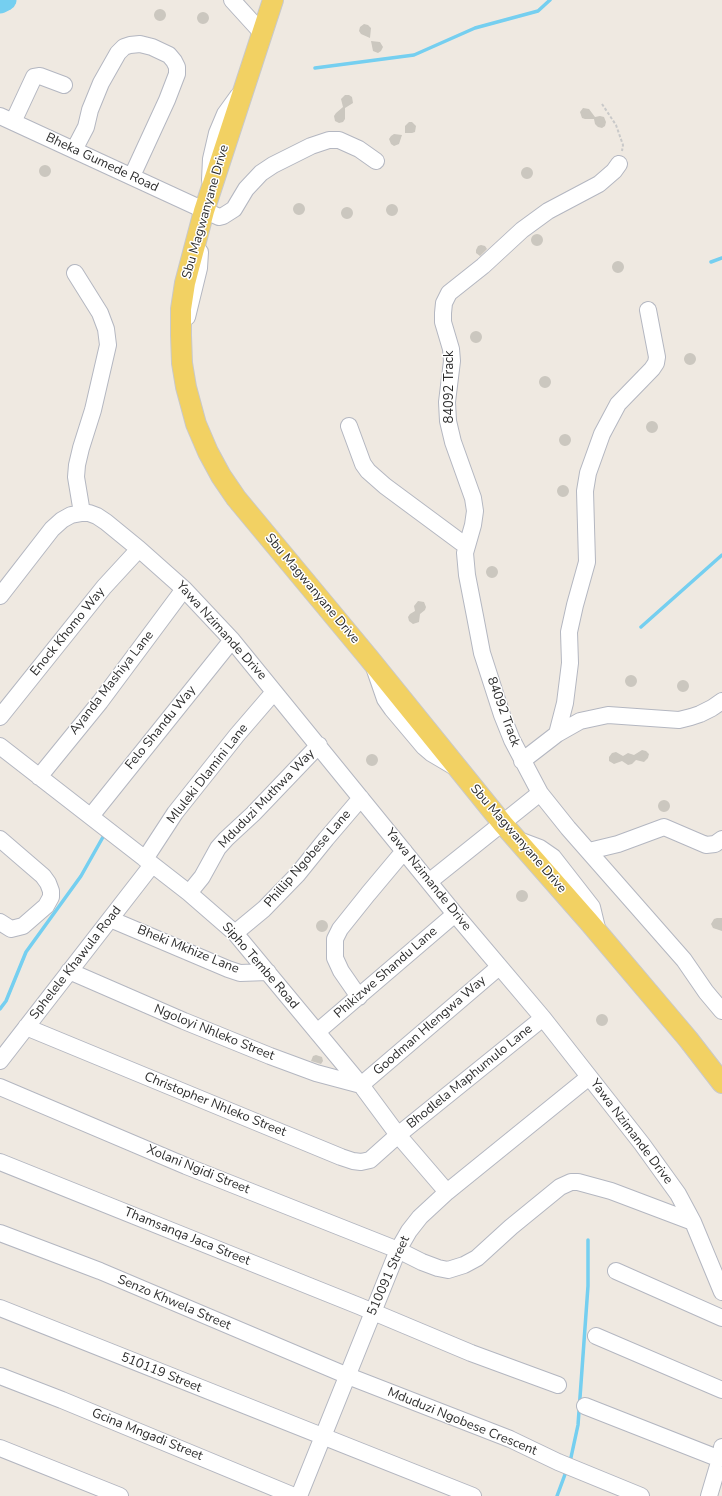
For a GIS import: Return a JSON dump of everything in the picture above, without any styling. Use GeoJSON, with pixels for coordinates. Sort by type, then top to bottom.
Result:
{"type":"FeatureCollection","features":[{"type":"Feature","properties":{"kind":"main road","name":"Sbu Magwanyane Drive"},"geometry":{"type":"LineString","coordinates":[[273,0],[201,220],[185,283],[181,309],[181,335],[186,387],[192,410],[205,445],[220,476],[236,498],[373,663],[502,824],[598,932],[688,1039],[722,1083]]}},
{"type":"Feature","properties":{"kind":"street"},"geometry":{"type":"LineString","coordinates":[[232,0],[262,33]]}},
{"type":"Feature","properties":{"kind":"street"},"geometry":{"type":"LineString","coordinates":[[74,150],[86,127],[90,110],[101,82],[118,53],[124,47],[130,45],[140,44],[152,47],[169,56],[174,61],[177,67],[177,74],[167,100],[132,176]]}},
{"type":"Feature","properties":{"kind":"street"},"geometry":{"type":"LineString","coordinates":[[7,119],[34,77],[40,76],[64,85]]}},
{"type":"Feature","properties":{"kind":"street","name":"Bheka Gumede Road"},"geometry":{"type":"LineString","coordinates":[[7,119],[132,176],[201,220],[223,216],[234,209],[246,189],[261,173],[311,146],[329,140],[346,142],[376,162]]}},
{"type":"Feature","properties":{"kind":"street","name":"84092 Track"},"geometry":{"type":"LineString","coordinates":[[619,164],[614,171],[599,184],[548,211],[528,224],[483,266],[449,293],[446,298],[443,313],[443,322],[451,349],[452,361],[447,402],[448,420],[453,442],[473,498],[475,511],[473,525],[465,553],[467,575],[482,653],[502,715],[522,761],[540,793],[554,811],[684,960],[706,992],[722,1010]]}},
{"type":"Feature","properties":{"kind":"street"},"geometry":{"type":"LineString","coordinates":[[0,596],[52,529],[62,520],[71,515],[82,513],[76,477],[77,465],[93,410],[108,346],[106,329],[100,313],[75,274]]}},
{"type":"Feature","properties":{"kind":"street"},"geometry":{"type":"LineString","coordinates":[[557,734],[568,687],[570,663],[568,632],[574,605],[587,562],[585,491],[588,473],[602,434],[614,410],[656,363],[657,357],[648,310]]}},
{"type":"Feature","properties":{"kind":"street"},"geometry":{"type":"LineString","coordinates":[[349,426],[363,464],[368,471],[385,486],[466,546]]}},
{"type":"Feature","properties":{"kind":"street","name":"Yawa Nzimande Drive"},"geometry":{"type":"LineString","coordinates":[[82,513],[89,513],[97,516],[140,549],[184,589],[232,640],[455,914],[543,1018],[642,1144],[678,1194],[693,1222],[722,1292]]}},
{"type":"Feature","properties":{"kind":"street","name":"Enock Khomo Way"},"geometry":{"type":"LineString","coordinates":[[0,717],[104,587],[140,549]]}},
{"type":"Feature","properties":{"kind":"street","name":"Ayanda Mashiya Lane"},"geometry":{"type":"LineString","coordinates":[[39,777],[100,702],[184,589]]}},
{"type":"Feature","properties":{"kind":"street","name":"Felo Shandu Way"},"geometry":{"type":"LineString","coordinates":[[91,816],[232,640]]}},
{"type":"Feature","properties":{"kind":"street","name":"Mluleki Dlamini Lane"},"geometry":{"type":"LineString","coordinates":[[148,862],[175,813],[237,735],[274,692]]}},
{"type":"Feature","properties":{"kind":"street"},"geometry":{"type":"LineString","coordinates":[[522,761],[557,734],[580,721],[603,716],[669,720],[685,718],[692,717],[712,708],[722,701]]}},
{"type":"Feature","properties":{"kind":"street","name":"Sipho Tembe Road"},"geometry":{"type":"LineString","coordinates":[[0,746],[91,816],[189,894],[235,933],[361,1085],[398,1135],[447,1192]]}},
{"type":"Feature","properties":{"kind":"street","name":"Mduduzi Muthwa Way"},"geometry":{"type":"LineString","coordinates":[[189,894],[202,877],[218,848],[319,746]]}},
{"type":"Feature","properties":{"kind":"street"},"geometry":{"type":"LineString","coordinates":[[430,882],[540,793]]}},
{"type":"Feature","properties":{"kind":"street","name":"Phillip Ngobese Lane"},"geometry":{"type":"LineString","coordinates":[[235,933],[264,908],[297,875],[326,838],[361,798]]}},
{"type":"Feature","properties":{"kind":"street"},"geometry":{"type":"LineString","coordinates":[[589,851],[618,844],[664,827],[706,845],[715,844],[722,839]]}},
{"type":"Feature","properties":{"kind":"street"},"geometry":{"type":"LineString","coordinates":[[0,839],[43,876],[51,891],[51,897],[46,906],[23,926],[11,929],[0,922]]}},
{"type":"Feature","properties":{"kind":"street"},"geometry":{"type":"LineString","coordinates":[[359,996],[341,971],[335,958],[335,939],[340,929],[354,911],[404,851]]}},
{"type":"Feature","properties":{"kind":"street","name":"Sphelele Khawula Road"},"geometry":{"type":"LineString","coordinates":[[0,1061],[110,919],[148,862]]}},
{"type":"Feature","properties":{"kind":"street","name":"Phikizwe Shandu Lane"},"geometry":{"type":"LineString","coordinates":[[317,1032],[455,914]]}},
{"type":"Feature","properties":{"kind":"street","name":"Bheki Mkhize Lane"},"geometry":{"type":"LineString","coordinates":[[110,919],[228,969],[240,973],[268,972]]}},
{"type":"Feature","properties":{"kind":"street","name":"Goodman Hlengwa Way"},"geometry":{"type":"LineString","coordinates":[[361,1085],[499,967]]}},
{"type":"Feature","properties":{"kind":"street","name":"Ngoloyi Nhleko Street"},"geometry":{"type":"LineString","coordinates":[[70,971],[184,1021],[270,1056],[316,1073],[361,1085]]}},
{"type":"Feature","properties":{"kind":"street","name":"Bhodlela Maphumulo Lane"},"geometry":{"type":"LineString","coordinates":[[398,1135],[543,1018]]}},
{"type":"Feature","properties":{"kind":"street","name":"Christopher Nhleko Street"},"geometry":{"type":"LineString","coordinates":[[26,1027],[353,1162],[370,1160],[398,1135]]}},
{"type":"Feature","properties":{"kind":"street","name":"510091 Street"},"geometry":{"type":"LineString","coordinates":[[299,1496],[398,1250],[409,1231],[416,1222],[447,1192],[589,1077]]}},
{"type":"Feature","properties":{"kind":"street","name":"Xolani Ngidi Street"},"geometry":{"type":"LineString","coordinates":[[0,1087],[186,1166],[398,1250],[422,1262],[448,1270],[464,1265],[477,1258],[511,1227],[560,1187],[571,1182],[578,1182],[611,1191],[693,1222]]}},
{"type":"Feature","properties":{"kind":"street","name":"Thamsanqa Jaca Street"},"geometry":{"type":"LineString","coordinates":[[0,1162],[373,1312]]}},
{"type":"Feature","properties":{"kind":"street","name":"Senzo Khwela Street"},"geometry":{"type":"LineString","coordinates":[[0,1233],[100,1271],[348,1376]]}},
{"type":"Feature","properties":{"kind":"street"},"geometry":{"type":"LineString","coordinates":[[616,1271],[722,1318]]}},
{"type":"Feature","properties":{"kind":"street","name":"510119 Street"},"geometry":{"type":"LineString","coordinates":[[0,1308],[473,1496]]}},
{"type":"Feature","properties":{"kind":"street"},"geometry":{"type":"LineString","coordinates":[[373,1312],[471,1353],[558,1386]]}},
{"type":"Feature","properties":{"kind":"street"},"geometry":{"type":"LineString","coordinates":[[596,1336],[722,1390]]}},
{"type":"Feature","properties":{"kind":"street","name":"Gcina Mngadi Street"},"geometry":{"type":"LineString","coordinates":[[0,1376],[62,1400],[294,1496]]}},
{"type":"Feature","properties":{"kind":"street","name":"Mduduzi Ngobese Crescent"},"geometry":{"type":"LineString","coordinates":[[348,1376],[510,1439],[558,1462],[641,1496]]}},
{"type":"Feature","properties":{"kind":"street"},"geometry":{"type":"LineString","coordinates":[[585,1406],[721,1453],[709,1496]]}},
{"type":"Feature","properties":{"kind":"street"},"geometry":{"type":"LineString","coordinates":[[0,1448],[120,1496]]}},
{"type":"Feature","properties":{"kind":"path"},"geometry":{"type":"LineString","coordinates":[[602,104],[616,125],[623,145],[619,164]]}},
{"type":"Feature","properties":{"kind":"building"},"geometry":{"type":"Polygon","coordinates":[[[160,9],[164,11],[166,15],[164,19],[160,21],[156,19],[154,15],[156,11],[160,9]]]}},
{"type":"Feature","properties":{"kind":"building"},"geometry":{"type":"Polygon","coordinates":[[[203,12],[207,14],[209,18],[207,22],[203,24],[199,22],[197,18],[199,14],[203,12]]]}},
{"type":"Feature","properties":{"kind":"building"},"geometry":{"type":"Polygon","coordinates":[[[364,24],[371,28],[370,38],[361,34],[359,31],[360,27],[364,24]]]}},
{"type":"Feature","properties":{"kind":"building"},"geometry":{"type":"Polygon","coordinates":[[[371,41],[380,42],[383,47],[381,51],[378,53],[373,51],[371,41]]]}},
{"type":"Feature","properties":{"kind":"building"},"geometry":{"type":"Polygon","coordinates":[[[345,95],[352,97],[353,103],[345,108],[345,119],[343,122],[339,123],[335,121],[334,116],[343,107],[341,99],[345,95]]]}},
{"type":"Feature","properties":{"kind":"building"},"geometry":{"type":"Polygon","coordinates":[[[583,108],[589,109],[595,117],[604,117],[606,122],[605,126],[602,128],[598,127],[595,124],[594,119],[582,118],[580,112],[583,108]]]}},
{"type":"Feature","properties":{"kind":"building"},"geometry":{"type":"Polygon","coordinates":[[[409,122],[412,122],[416,126],[415,132],[405,133],[405,126],[409,122]]]}},
{"type":"Feature","properties":{"kind":"building"},"geometry":{"type":"Polygon","coordinates":[[[394,134],[402,135],[399,144],[394,146],[391,144],[389,139],[394,134]]]}},
{"type":"Feature","properties":{"kind":"building"},"geometry":{"type":"Polygon","coordinates":[[[45,165],[49,167],[51,171],[49,175],[45,177],[41,175],[39,171],[41,167],[45,165]]]}},
{"type":"Feature","properties":{"kind":"building"},"geometry":{"type":"Polygon","coordinates":[[[527,167],[531,169],[533,173],[531,177],[527,179],[523,177],[521,173],[523,169],[527,167]]]}},
{"type":"Feature","properties":{"kind":"building"},"geometry":{"type":"Polygon","coordinates":[[[299,203],[303,205],[305,209],[303,213],[299,215],[295,213],[293,209],[295,205],[299,203]]]}},
{"type":"Feature","properties":{"kind":"building"},"geometry":{"type":"Polygon","coordinates":[[[392,204],[396,206],[398,210],[396,214],[392,216],[388,214],[386,210],[388,206],[392,204]]]}},
{"type":"Feature","properties":{"kind":"building"},"geometry":{"type":"Polygon","coordinates":[[[347,207],[351,209],[353,213],[351,217],[347,219],[343,217],[341,213],[343,209],[347,207]]]}},
{"type":"Feature","properties":{"kind":"building"},"geometry":{"type":"Polygon","coordinates":[[[537,234],[541,236],[543,240],[541,244],[537,246],[533,244],[531,240],[533,236],[537,234]]]}},
{"type":"Feature","properties":{"kind":"building"},"geometry":{"type":"Polygon","coordinates":[[[478,246],[485,246],[487,249],[480,256],[476,253],[476,250],[478,246]]]}},
{"type":"Feature","properties":{"kind":"building"},"geometry":{"type":"Polygon","coordinates":[[[618,261],[622,263],[624,267],[622,271],[618,273],[614,271],[612,267],[614,263],[618,261]]]}},
{"type":"Feature","properties":{"kind":"building"},"geometry":{"type":"Polygon","coordinates":[[[476,331],[480,333],[482,337],[480,341],[476,343],[472,341],[470,337],[472,333],[476,331]]]}},
{"type":"Feature","properties":{"kind":"building"},"geometry":{"type":"Polygon","coordinates":[[[690,353],[694,355],[696,359],[694,363],[690,365],[686,363],[684,359],[686,355],[690,353]]]}},
{"type":"Feature","properties":{"kind":"building"},"geometry":{"type":"Polygon","coordinates":[[[545,376],[549,378],[551,382],[549,386],[545,388],[541,386],[539,382],[541,378],[545,376]]]}},
{"type":"Feature","properties":{"kind":"building"},"geometry":{"type":"Polygon","coordinates":[[[652,421],[656,423],[658,427],[656,431],[652,433],[648,431],[646,427],[648,423],[652,421]]]}},
{"type":"Feature","properties":{"kind":"building"},"geometry":{"type":"Polygon","coordinates":[[[565,434],[569,436],[571,440],[569,444],[565,446],[561,444],[559,440],[561,436],[565,434]]]}},
{"type":"Feature","properties":{"kind":"building"},"geometry":{"type":"Polygon","coordinates":[[[563,485],[567,487],[569,491],[567,495],[563,497],[559,495],[557,491],[559,487],[563,485]]]}},
{"type":"Feature","properties":{"kind":"building"},"geometry":{"type":"Polygon","coordinates":[[[492,566],[496,568],[498,572],[496,576],[492,578],[488,576],[486,572],[488,568],[492,566]]]}},
{"type":"Feature","properties":{"kind":"building"},"geometry":{"type":"Polygon","coordinates":[[[418,601],[424,602],[426,607],[420,614],[419,622],[413,624],[409,621],[408,617],[415,611],[414,606],[418,601]]]}},
{"type":"Feature","properties":{"kind":"building"},"geometry":{"type":"Polygon","coordinates":[[[631,675],[635,677],[637,681],[635,685],[631,687],[627,685],[625,681],[627,677],[631,675]]]}},
{"type":"Feature","properties":{"kind":"building"},"geometry":{"type":"Polygon","coordinates":[[[683,680],[687,682],[689,686],[687,690],[683,692],[679,690],[677,686],[679,682],[683,680]]]}},
{"type":"Feature","properties":{"kind":"building"},"geometry":{"type":"Polygon","coordinates":[[[642,750],[649,754],[648,758],[644,762],[636,760],[632,764],[628,765],[622,761],[614,764],[609,761],[609,757],[612,753],[616,752],[623,756],[628,753],[634,755],[642,750]]]}},
{"type":"Feature","properties":{"kind":"building"},"geometry":{"type":"Polygon","coordinates":[[[372,754],[376,756],[378,760],[376,764],[372,766],[368,764],[366,760],[368,756],[372,754]]]}},
{"type":"Feature","properties":{"kind":"building"},"geometry":{"type":"Polygon","coordinates":[[[664,800],[668,802],[670,806],[668,810],[664,812],[660,810],[658,806],[660,802],[664,800]]]}},
{"type":"Feature","properties":{"kind":"building"},"geometry":{"type":"Polygon","coordinates":[[[522,890],[526,892],[528,896],[526,900],[522,902],[518,900],[516,896],[518,892],[522,890]]]}},
{"type":"Feature","properties":{"kind":"building"},"geometry":{"type":"Polygon","coordinates":[[[722,918],[722,931],[713,928],[711,924],[714,919],[722,918]]]}},
{"type":"Feature","properties":{"kind":"building"},"geometry":{"type":"Polygon","coordinates":[[[322,920],[326,922],[328,926],[326,930],[322,932],[318,930],[316,926],[318,922],[322,920]]]}},
{"type":"Feature","properties":{"kind":"building"},"geometry":{"type":"Polygon","coordinates":[[[602,1014],[606,1016],[608,1020],[606,1024],[602,1026],[598,1024],[596,1020],[598,1016],[602,1014]]]}},
{"type":"Feature","properties":{"kind":"building"},"geometry":{"type":"Polygon","coordinates":[[[316,1055],[322,1057],[323,1061],[321,1064],[311,1061],[313,1056],[316,1055]]]}},
{"type":"Feature","properties":{"kind":"waterway"},"geometry":{"type":"LineString","coordinates":[[0,3],[6,0]]}},
{"type":"Feature","properties":{"kind":"waterway"},"geometry":{"type":"LineString","coordinates":[[315,68],[414,55],[475,28],[538,11],[550,0]]}},
{"type":"Feature","properties":{"kind":"waterway"},"geometry":{"type":"LineString","coordinates":[[711,262],[722,258]]}},
{"type":"Feature","properties":{"kind":"waterway"},"geometry":{"type":"LineString","coordinates":[[641,627],[722,555]]}},
{"type":"Feature","properties":{"kind":"waterway"},"geometry":{"type":"LineString","coordinates":[[0,1009],[6,1001],[26,952],[81,876],[103,837]]}},
{"type":"Feature","properties":{"kind":"waterway"},"geometry":{"type":"LineString","coordinates":[[570,1462],[578,1425],[588,1286],[588,1240]]}},
{"type":"Feature","properties":{"kind":"waterway"},"geometry":{"type":"LineString","coordinates":[[557,1496],[567,1469]]}}]}
